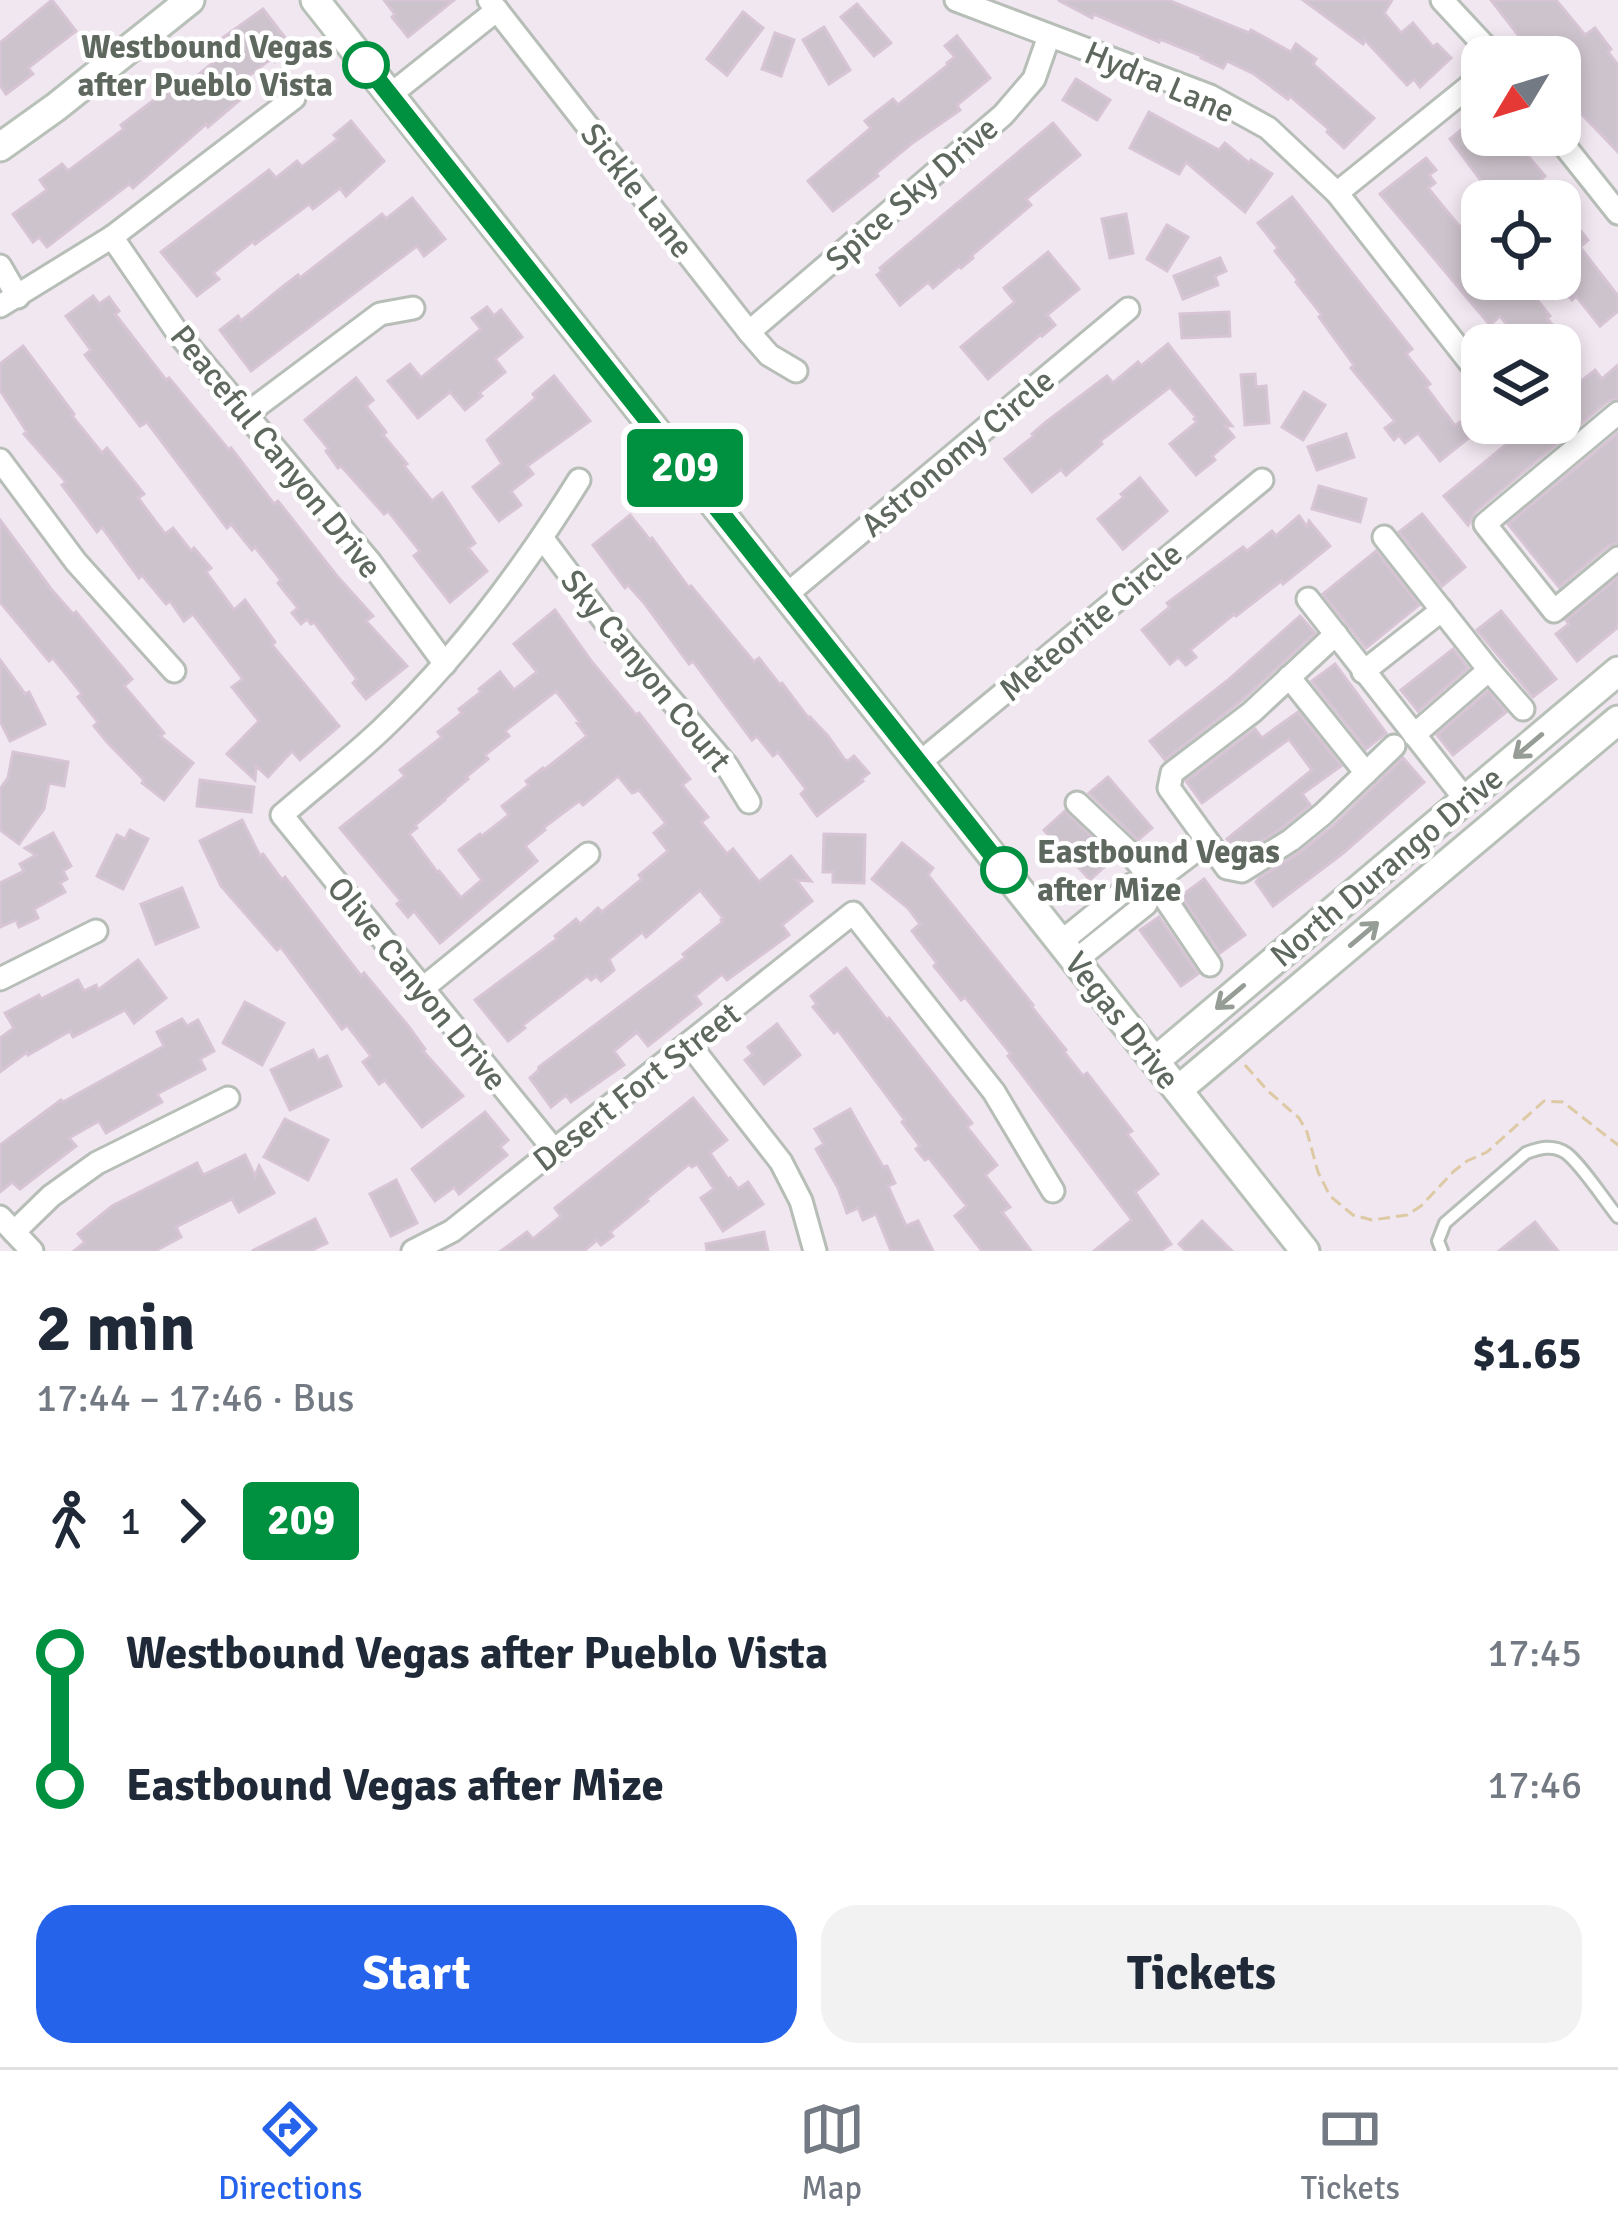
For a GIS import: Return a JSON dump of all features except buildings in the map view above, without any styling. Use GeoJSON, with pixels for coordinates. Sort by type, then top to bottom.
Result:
{"type":"FeatureCollection","features":[{"type":"Feature","properties":{"kind":"main road"},"geometry":{"type":"LineString","coordinates":[[0,147],[190,0]]}},
{"type":"Feature","properties":{"kind":"main road","name":"Vegas Drive"},"geometry":{"type":"LineString","coordinates":[[315,0],[1305,1251]]}},
{"type":"Feature","properties":{"kind":"main road","name":"North Durango Drive"},"geometry":{"type":"LineString","coordinates":[[1155,1061],[1618,671]]}},
{"type":"Feature","properties":{"kind":"main road","name":"North Durango Drive"},"geometry":{"type":"LineString","coordinates":[[1178,1090],[1618,720]]}},
{"type":"Feature","properties":{"kind":"street","name":"Hydra Lane"},"geometry":{"type":"LineString","coordinates":[[956,0],[1210,97],[1268,128],[1337,193],[1461,351]]}},
{"type":"Feature","properties":{"kind":"street"},"geometry":{"type":"LineString","coordinates":[[1442,0],[1475,36]]}},
{"type":"Feature","properties":{"kind":"street"},"geometry":{"type":"LineString","coordinates":[[390,95],[493,5]]}},
{"type":"Feature","properties":{"kind":"street","name":"Sickle Lane"},"geometry":{"type":"LineString","coordinates":[[493,5],[749,332],[769,355],[796,371]]}},
{"type":"Feature","properties":{"kind":"street","name":"Spice Sky Drive"},"geometry":{"type":"LineString","coordinates":[[749,332],[1003,115],[1034,79],[1049,36]]}},
{"type":"Feature","properties":{"kind":"street"},"geometry":{"type":"LineString","coordinates":[[1337,193],[1461,93]]}},
{"type":"Feature","properties":{"kind":"street"},"geometry":{"type":"LineString","coordinates":[[0,266],[9,302],[112,237],[294,98]]}},
{"type":"Feature","properties":{"kind":"street"},"geometry":{"type":"LineString","coordinates":[[1573,156],[1618,213]]}},
{"type":"Feature","properties":{"kind":"street","name":"Peaceful Canyon Drive"},"geometry":{"type":"LineString","coordinates":[[112,237],[177,332],[370,562],[446,664]]}},
{"type":"Feature","properties":{"kind":"street"},"geometry":{"type":"LineString","coordinates":[[245,416],[380,314],[412,308]]}},
{"type":"Feature","properties":{"kind":"street","name":"Astronomy Circle"},"geometry":{"type":"LineString","coordinates":[[786,596],[1128,309]]}},
{"type":"Feature","properties":{"kind":"street"},"geometry":{"type":"LineString","coordinates":[[1618,413],[1485,524],[1554,611],[1618,558]]}},
{"type":"Feature","properties":{"kind":"street"},"geometry":{"type":"LineString","coordinates":[[0,460],[76,562],[174,671]]}},
{"type":"Feature","properties":{"kind":"street"},"geometry":{"type":"LineString","coordinates":[[446,664],[543,538],[579,480]]}},
{"type":"Feature","properties":{"kind":"street","name":"Meteorite Circle"},"geometry":{"type":"LineString","coordinates":[[919,763],[1262,480]]}},
{"type":"Feature","properties":{"kind":"street"},"geometry":{"type":"LineString","coordinates":[[1384,537],[1523,709]]}},
{"type":"Feature","properties":{"kind":"street","name":"Sky Canyon Court"},"geometry":{"type":"LineString","coordinates":[[543,538],[609,627],[727,766],[749,802]]}},
{"type":"Feature","properties":{"kind":"street"},"geometry":{"type":"LineString","coordinates":[[1308,599],[1363,671],[1404,741],[1465,799]]}},
{"type":"Feature","properties":{"kind":"street"},"geometry":{"type":"LineString","coordinates":[[1363,671],[1442,610]]}},
{"type":"Feature","properties":{"kind":"street"},"geometry":{"type":"LineString","coordinates":[[1336,634],[1252,712],[1172,773],[1169,788],[1227,868],[1242,871],[1291,840],[1489,670]]}},
{"type":"Feature","properties":{"kind":"street","name":"Olive Canyon Drive"},"geometry":{"type":"LineString","coordinates":[[446,664],[380,731],[282,814],[555,1151]]}},
{"type":"Feature","properties":{"kind":"street"},"geometry":{"type":"LineString","coordinates":[[1289,676],[1366,773]]}},
{"type":"Feature","properties":{"kind":"street"},"geometry":{"type":"LineString","coordinates":[[1077,803],[1129,852],[1210,965]]}},
{"type":"Feature","properties":{"kind":"street"},"geometry":{"type":"LineString","coordinates":[[1068,951],[1146,904],[1154,883],[1207,842]]}},
{"type":"Feature","properties":{"kind":"street"},"geometry":{"type":"LineString","coordinates":[[422,989],[588,854]]}},
{"type":"Feature","properties":{"kind":"street"},"geometry":{"type":"LineString","coordinates":[[1068,951],[1109,902],[1131,885],[1154,883]]}},
{"type":"Feature","properties":{"kind":"street","name":"Desert Fort Street"},"geometry":{"type":"LineString","coordinates":[[412,1251],[452,1231],[854,913],[994,1092],[1052,1191]]}},
{"type":"Feature","properties":{"kind":"street"},"geometry":{"type":"LineString","coordinates":[[0,979],[96,931]]}},
{"type":"Feature","properties":{"kind":"street"},"geometry":{"type":"LineString","coordinates":[[689,1044],[781,1162],[801,1201],[814,1251]]}},
{"type":"Feature","properties":{"kind":"street"},"geometry":{"type":"LineString","coordinates":[[32,1251],[7,1225],[97,1163],[228,1098]]}},
{"type":"Feature","properties":{"kind":"lane"},"geometry":{"type":"LineString","coordinates":[[1109,902],[1124,921]]}},
{"type":"Feature","properties":{"kind":"lane"},"geometry":{"type":"LineString","coordinates":[[1440,1250],[1438,1241],[1445,1223],[1526,1153],[1547,1147],[1566,1154],[1618,1217]]}},
{"type":"Feature","properties":{"kind":"path"},"geometry":{"type":"LineString","coordinates":[[1245,1065],[1299,1118],[1330,1196],[1353,1215],[1372,1220],[1407,1215],[1421,1206],[1454,1172],[1544,1101],[1563,1102],[1618,1145]]}},
{"type":"Feature","properties":{"kind":"bus line","name":"209"},"geometry":{"type":"LineString","coordinates":[[366,65],[1004,870]]}},
{"type":"Feature","properties":{"kind":"place","name":"Westbound Vegas after Pueblo Vista"},"geometry":{"type":"Point","coordinates":[366,65]}},
{"type":"Feature","properties":{"kind":"place","name":"Eastbound Vegas after Mize"},"geometry":{"type":"Point","coordinates":[1004,870]}}]}
